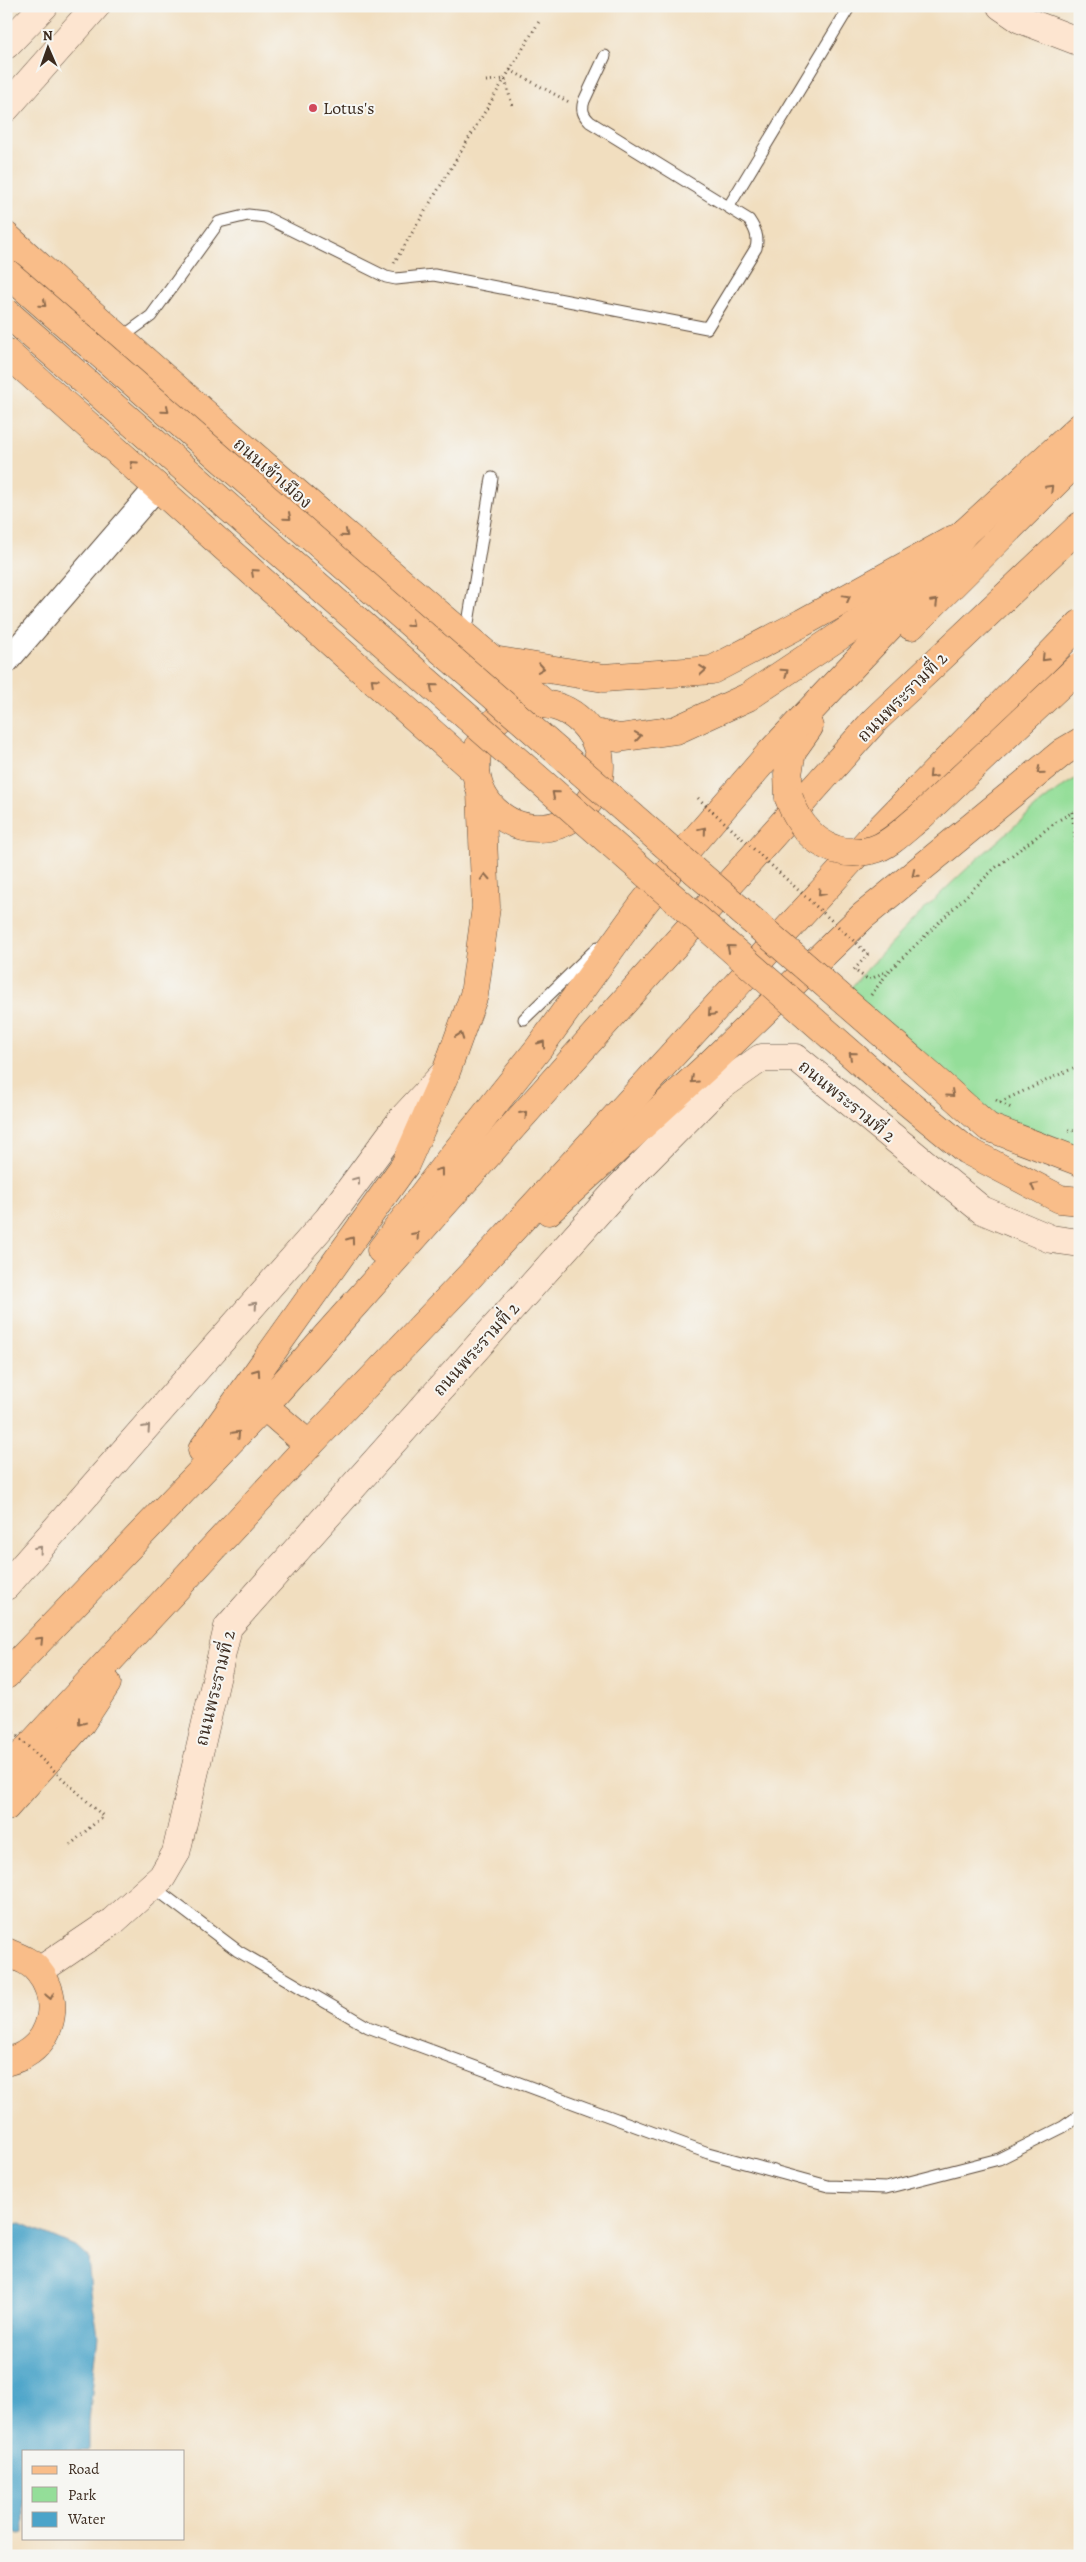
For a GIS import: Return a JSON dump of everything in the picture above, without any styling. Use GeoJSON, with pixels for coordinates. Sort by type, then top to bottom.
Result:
{"type":"FeatureCollection","features":[{"type":"Feature","properties":{"kind":"main road"},"geometry":{"type":"LineString","coordinates":[[6,45],[44,6]]}},
{"type":"Feature","properties":{"kind":"main road"},"geometry":{"type":"LineString","coordinates":[[6,108],[96,6]]}},
{"type":"Feature","properties":{"kind":"main road"},"geometry":{"type":"LineString","coordinates":[[1001,6],[1020,19],[1080,42]]}},
{"type":"Feature","properties":{"kind":"main road","name":"ถนนเข้าเมือง"},"geometry":{"type":"LineString","coordinates":[[6,236],[119,339],[545,704]]}},
{"type":"Feature","properties":{"kind":"main road"},"geometry":{"type":"LineString","coordinates":[[6,272],[988,1127],[1080,1162]]}},
{"type":"Feature","properties":{"kind":"main road"},"geometry":{"type":"LineString","coordinates":[[6,312],[889,1087],[966,1150],[1060,1199],[1080,1201]]}},
{"type":"Feature","properties":{"kind":"main road","name":"ถนนเข้าเมือง"},"geometry":{"type":"LineString","coordinates":[[6,352],[158,486],[478,782],[494,810],[512,823],[533,828],[554,827],[574,818],[590,802],[599,783],[601,761],[596,740],[584,722],[566,710],[545,704],[526,705],[509,711],[494,722],[480,745],[478,782]]}},
{"type":"Feature","properties":{"kind":"main road"},"geometry":{"type":"LineString","coordinates":[[590,732],[618,738],[676,730],[748,697],[880,609],[1080,427]]}},
{"type":"Feature","properties":{"kind":"main road"},"geometry":{"type":"LineString","coordinates":[[1080,458],[809,727],[792,751],[788,774],[788,795],[796,817],[820,843],[837,851],[873,850],[895,838],[920,817],[1080,666]]}},
{"type":"Feature","properties":{"kind":"main road","name":"ถนนพระรามที่ 2"},"geometry":{"type":"LineString","coordinates":[[6,1675],[264,1406],[875,720],[1080,526]]}},
{"type":"Feature","properties":{"kind":"main road"},"geometry":{"type":"LineString","coordinates":[[493,660],[604,678],[712,670],[802,623],[964,533]]}},
{"type":"Feature","properties":{"kind":"main road"},"geometry":{"type":"LineString","coordinates":[[309,1445],[264,1406],[446,1163],[539,1048],[649,896],[771,752],[908,606],[964,533]]}},
{"type":"Feature","properties":{"kind":"main road"},"geometry":{"type":"LineString","coordinates":[[6,1772],[309,1445],[468,1278],[873,836],[1080,624]]}},
{"type":"Feature","properties":{"kind":"main road"},"geometry":{"type":"LineString","coordinates":[[468,1278],[585,1181],[711,1063],[863,916],[1063,752],[1080,742]]}},
{"type":"Feature","properties":{"kind":"main road"},"geometry":{"type":"LineString","coordinates":[[148,1526],[405,1164],[446,1072],[474,996],[486,907],[478,782]]}},
{"type":"Feature","properties":{"kind":"main road"},"geometry":{"type":"LineString","coordinates":[[599,783],[682,855]]}},
{"type":"Feature","properties":{"kind":"main road"},"geometry":{"type":"LineString","coordinates":[[574,818],[649,896]]}},
{"type":"Feature","properties":{"kind":"main road","name":"ถนนพระรามที่ 2"},"geometry":{"type":"LineString","coordinates":[[39,1971],[113,1921],[162,1877],[176,1853],[228,1627],[621,1186],[716,1090],[762,1058],[796,1058],[982,1210],[1051,1239],[1080,1243]]}},
{"type":"Feature","properties":{"kind":"main road"},"geometry":{"type":"LineString","coordinates":[[6,1586],[328,1219],[403,1118],[446,1072]]}},
{"type":"Feature","properties":{"kind":"main road"},"geometry":{"type":"LineString","coordinates":[[6,1807],[81,1723],[145,1622]]}},
{"type":"Feature","properties":{"kind":"main road"},"geometry":{"type":"LineString","coordinates":[[6,1952],[24,1958],[39,1971],[49,1988],[52,2006],[49,2026],[39,2043],[24,2055],[6,2062]]}},
{"type":"Feature","properties":{"kind":"street"},"geometry":{"type":"LineString","coordinates":[[6,662],[158,486]]}},
{"type":"Feature","properties":{"kind":"lane"},"geometry":{"type":"LineString","coordinates":[[729,206],[850,6]]}},
{"type":"Feature","properties":{"kind":"lane"},"geometry":{"type":"LineString","coordinates":[[119,339],[151,316],[219,222],[248,215],[265,217],[386,277],[396,279],[434,275],[707,328],[756,248],[758,240],[749,220],[590,122],[582,109],[605,56]]}},
{"type":"Feature","properties":{"kind":"lane"},"geometry":{"type":"LineString","coordinates":[[466,637],[492,478]]}},
{"type":"Feature","properties":{"kind":"lane"},"geometry":{"type":"LineString","coordinates":[[524,1019],[649,896]]}},
{"type":"Feature","properties":{"kind":"lane"},"geometry":{"type":"LineString","coordinates":[[152,1886],[238,1951],[368,2026],[708,2153],[828,2186],[886,2188],[999,2159],[1063,2127],[1080,2115]]}},
{"type":"Feature","properties":{"kind":"path"},"geometry":{"type":"LineString","coordinates":[[386,277],[540,20]]}},
{"type":"Feature","properties":{"kind":"path"},"geometry":{"type":"LineString","coordinates":[[510,70],[582,109]]}},
{"type":"Feature","properties":{"kind":"path"},"geometry":{"type":"LineString","coordinates":[[486,81],[505,79]]}},
{"type":"Feature","properties":{"kind":"path"},"geometry":{"type":"LineString","coordinates":[[505,79],[512,105]]}},
{"type":"Feature","properties":{"kind":"path"},"geometry":{"type":"LineString","coordinates":[[698,798],[868,954],[854,970],[868,980],[892,968]]}},
{"type":"Feature","properties":{"kind":"path"},"geometry":{"type":"LineString","coordinates":[[868,998],[892,968],[995,868],[1080,808]]}},
{"type":"Feature","properties":{"kind":"path"},"geometry":{"type":"LineString","coordinates":[[1072,812],[1080,879]]}},
{"type":"Feature","properties":{"kind":"path"},"geometry":{"type":"LineString","coordinates":[[1000,1102],[1080,1065]]}},
{"type":"Feature","properties":{"kind":"path"},"geometry":{"type":"LineString","coordinates":[[992,1098],[1014,1110]]}},
{"type":"Feature","properties":{"kind":"path"},"geometry":{"type":"LineString","coordinates":[[1064,1129],[1080,1132]]}},
{"type":"Feature","properties":{"kind":"path"},"geometry":{"type":"LineString","coordinates":[[6,1726],[103,1816],[70,1845]]}},
{"type":"Feature","properties":{"kind":"green space"},"geometry":{"type":"Polygon","coordinates":[[[1080,776],[1080,1148],[993,1115],[847,992],[902,932],[960,875],[1038,805],[1080,776]]]}},
{"type":"Feature","properties":{"kind":"water"},"geometry":{"type":"Polygon","coordinates":[[[21,2223],[77,2247],[88,2257],[98,2335],[89,2421],[89,2450],[22,2450],[22,2533],[19,2534],[6,2528],[6,2226],[21,2223]]]}},
{"type":"Feature","properties":{"kind":"place","name":"Lotus's"},"geometry":{"type":"Point","coordinates":[313,108]}}]}
